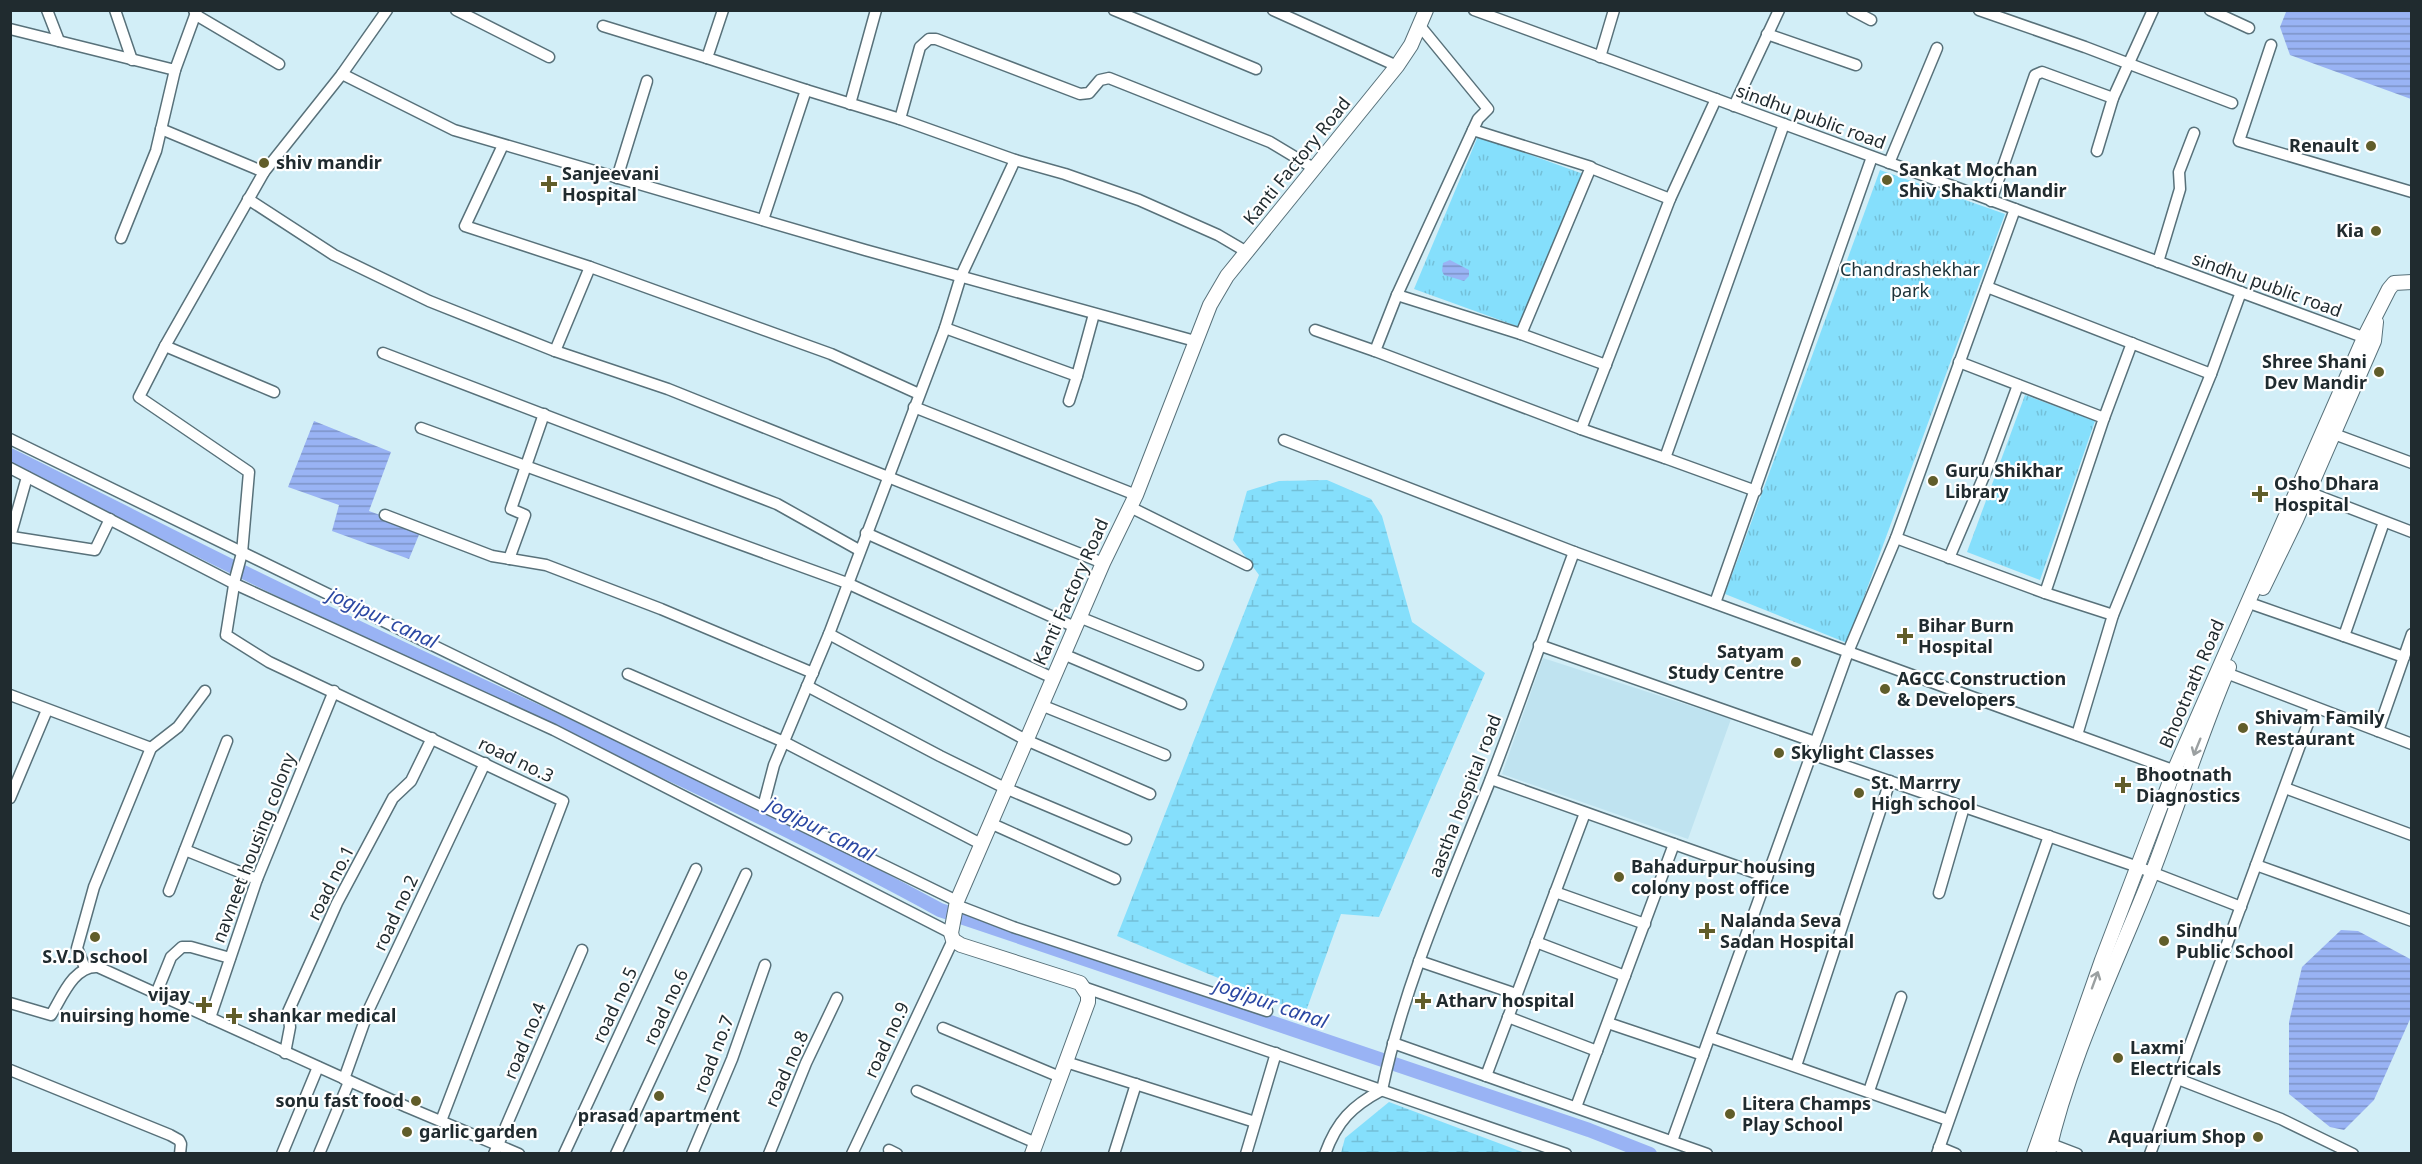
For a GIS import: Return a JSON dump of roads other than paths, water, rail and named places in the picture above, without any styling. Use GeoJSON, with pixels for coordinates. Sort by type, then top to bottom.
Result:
{"type":"FeatureCollection","features":[{"type":"Feature","properties":{"kind":"street"},"geometry":{"type":"LineString","coordinates":[[47,10],[59,41]]}},
{"type":"Feature","properties":{"kind":"street"},"geometry":{"type":"LineString","coordinates":[[115,10],[132,60]]}},
{"type":"Feature","properties":{"kind":"street"},"geometry":{"type":"LineString","coordinates":[[235,581],[241,557],[249,472],[139,397],[165,346],[264,172],[342,74],[387,10]]}},
{"type":"Feature","properties":{"kind":"street"},"geometry":{"type":"LineString","coordinates":[[456,10],[549,57]]}},
{"type":"Feature","properties":{"kind":"street"},"geometry":{"type":"LineString","coordinates":[[707,58],[723,10]]}},
{"type":"Feature","properties":{"kind":"street"},"geometry":{"type":"LineString","coordinates":[[850,104],[876,10]]}},
{"type":"Feature","properties":{"kind":"street"},"geometry":{"type":"LineString","coordinates":[[1114,10],[1126,12],[1256,69]]}},
{"type":"Feature","properties":{"kind":"street"},"geometry":{"type":"LineString","coordinates":[[1273,10],[1397,66]]}},
{"type":"Feature","properties":{"kind":"street","name":"Kanti Factory Road"},"geometry":{"type":"LineString","coordinates":[[952,933],[957,905],[981,844],[1102,563],[1133,501],[1210,305],[1227,276],[1397,66],[1420,26],[1426,10]]}},
{"type":"Feature","properties":{"kind":"street","name":"sindhu public road"},"geometry":{"type":"LineString","coordinates":[[1474,10],[2369,340]]}},
{"type":"Feature","properties":{"kind":"street"},"geometry":{"type":"LineString","coordinates":[[1600,57],[1614,10]]}},
{"type":"Feature","properties":{"kind":"street"},"geometry":{"type":"LineString","coordinates":[[1734,106],[1779,10]]}},
{"type":"Feature","properties":{"kind":"street"},"geometry":{"type":"LineString","coordinates":[[1852,10],[1871,20]]}},
{"type":"Feature","properties":{"kind":"street"},"geometry":{"type":"LineString","coordinates":[[1979,10],[2232,103]]}},
{"type":"Feature","properties":{"kind":"street"},"geometry":{"type":"LineString","coordinates":[[2097,151],[2113,98],[2152,10]]}},
{"type":"Feature","properties":{"kind":"street"},"geometry":{"type":"LineString","coordinates":[[2210,10],[2249,27]]}},
{"type":"Feature","properties":{"kind":"street"},"geometry":{"type":"LineString","coordinates":[[121,238],[156,151],[175,70],[196,12],[279,64]]}},
{"type":"Feature","properties":{"kind":"street"},"geometry":{"type":"LineString","coordinates":[[603,26],[900,119],[1015,160],[1065,174],[1139,200],[1218,234],[1247,252]]}},
{"type":"Feature","properties":{"kind":"street"},"geometry":{"type":"LineString","coordinates":[[1375,351],[1478,119],[1488,109],[1420,26]]}},
{"type":"Feature","properties":{"kind":"street"},"geometry":{"type":"LineString","coordinates":[[10,29],[175,70]]}},
{"type":"Feature","properties":{"kind":"street"},"geometry":{"type":"LineString","coordinates":[[1767,34],[1856,65]]}},
{"type":"Feature","properties":{"kind":"street"},"geometry":{"type":"LineString","coordinates":[[900,119],[920,47],[929,39],[936,39],[1080,94],[1089,93],[1100,80],[1109,78],[1269,142],[1315,169]]}},
{"type":"Feature","properties":{"kind":"street"},"geometry":{"type":"LineString","coordinates":[[2271,45],[2239,141],[2412,192]]}},
{"type":"Feature","properties":{"kind":"street"},"geometry":{"type":"LineString","coordinates":[[1889,163],[1937,48]]}},
{"type":"Feature","properties":{"kind":"street"},"geometry":{"type":"LineString","coordinates":[[1991,201],[2037,73],[2042,72],[2113,98]]}},
{"type":"Feature","properties":{"kind":"street"},"geometry":{"type":"LineString","coordinates":[[342,74],[454,130],[1195,341]]}},
{"type":"Feature","properties":{"kind":"street"},"geometry":{"type":"LineString","coordinates":[[617,177],[646,81]]}},
{"type":"Feature","properties":{"kind":"street"},"geometry":{"type":"LineString","coordinates":[[764,220],[806,90]]}},
{"type":"Feature","properties":{"kind":"street"},"geometry":{"type":"LineString","coordinates":[[1581,429],[1670,199],[1716,99]]}},
{"type":"Feature","properties":{"kind":"street"},"geometry":{"type":"LineString","coordinates":[[1665,458],[1784,124]]}},
{"type":"Feature","properties":{"kind":"street"},"geometry":{"type":"LineString","coordinates":[[161,129],[264,172]]}},
{"type":"Feature","properties":{"kind":"street"},"geometry":{"type":"LineString","coordinates":[[1473,130],[1591,168],[1670,199]]}},
{"type":"Feature","properties":{"kind":"street"},"geometry":{"type":"LineString","coordinates":[[2158,262],[2180,189],[2179,172],[2194,133]]}},
{"type":"Feature","properties":{"kind":"street"},"geometry":{"type":"LineString","coordinates":[[503,145],[465,226],[590,267],[831,354],[919,394]]}},
{"type":"Feature","properties":{"kind":"street"},"geometry":{"type":"LineString","coordinates":[[1715,603],[1872,157]]}},
{"type":"Feature","properties":{"kind":"street"},"geometry":{"type":"LineString","coordinates":[[763,807],[774,765],[829,634],[945,328],[961,276],[1015,160]]}},
{"type":"Feature","properties":{"kind":"street"},"geometry":{"type":"LineString","coordinates":[[1521,334],[1591,168]]}},
{"type":"Feature","properties":{"kind":"street"},"geometry":{"type":"LineString","coordinates":[[248,199],[334,255],[429,301],[555,351],[668,389],[1102,563]]}},
{"type":"Feature","properties":{"kind":"street"},"geometry":{"type":"LineString","coordinates":[[1672,1141],[1848,652],[1896,538],[2015,209]]}},
{"type":"Feature","properties":{"kind":"street"},"geometry":{"type":"LineString","coordinates":[[555,351],[590,267]]}},
{"type":"Feature","properties":{"kind":"street","name":"Bhootnath Road"},"geometry":{"type":"LineString","coordinates":[[2046,1145],[2138,867],[2369,340],[2381,306],[2394,283],[2412,282]]}},
{"type":"Feature","properties":{"kind":"street"},"geometry":{"type":"LineString","coordinates":[[1987,287],[2211,374]]}},
{"type":"Feature","properties":{"kind":"street"},"geometry":{"type":"LineString","coordinates":[[2077,735],[2113,615],[2211,374],[2241,292]]}},
{"type":"Feature","properties":{"kind":"street"},"geometry":{"type":"LineString","coordinates":[[1398,295],[1521,334],[1606,365]]}},
{"type":"Feature","properties":{"kind":"street"},"geometry":{"type":"LineString","coordinates":[[1069,401],[1094,314]]}},
{"type":"Feature","properties":{"kind":"street"},"geometry":{"type":"LineString","coordinates":[[945,328],[1077,376]]}},
{"type":"Feature","properties":{"kind":"street"},"geometry":{"type":"LineString","coordinates":[[1315,330],[1756,491]]}},
{"type":"Feature","properties":{"kind":"street"},"geometry":{"type":"LineString","coordinates":[[2045,593],[2132,343]]}},
{"type":"Feature","properties":{"kind":"street"},"geometry":{"type":"LineString","coordinates":[[165,346],[274,392]]}},
{"type":"Feature","properties":{"kind":"street"},"geometry":{"type":"LineString","coordinates":[[383,353],[777,504],[860,550]]}},
{"type":"Feature","properties":{"kind":"street"},"geometry":{"type":"LineString","coordinates":[[1959,362],[2104,418]]}},
{"type":"Feature","properties":{"kind":"street"},"geometry":{"type":"LineString","coordinates":[[1949,558],[1988,469],[2018,385]]}},
{"type":"Feature","properties":{"kind":"street"},"geometry":{"type":"LineString","coordinates":[[914,407],[1133,501],[1247,565]]}},
{"type":"Feature","properties":{"kind":"street"},"geometry":{"type":"LineString","coordinates":[[509,560],[525,515],[511,509],[544,414]]}},
{"type":"Feature","properties":{"kind":"street"},"geometry":{"type":"LineString","coordinates":[[421,428],[847,583],[1053,678]]}},
{"type":"Feature","properties":{"kind":"street"},"geometry":{"type":"LineString","coordinates":[[2330,430],[2412,463]]}},
{"type":"Feature","properties":{"kind":"street","name":"Bhootnath Road"},"geometry":{"type":"LineString","coordinates":[[2222,671],[2308,492],[2330,430]]}},
{"type":"Feature","properties":{"kind":"street"},"geometry":{"type":"LineString","coordinates":[[10,439],[241,557],[763,807],[957,905],[1013,927],[1267,1011]]}},
{"type":"Feature","properties":{"kind":"street"},"geometry":{"type":"LineString","coordinates":[[1284,440],[1574,552],[2180,772]]}},
{"type":"Feature","properties":{"kind":"street"},"geometry":{"type":"LineString","coordinates":[[10,468],[235,581],[554,730],[952,933],[961,945],[1072,980],[1083,987],[1566,1154]]}},
{"type":"Feature","properties":{"kind":"street"},"geometry":{"type":"LineString","coordinates":[[27,477],[11,537],[95,550],[110,519]]}},
{"type":"Feature","properties":{"kind":"street"},"geometry":{"type":"LineString","coordinates":[[2308,492],[2412,532]]}},
{"type":"Feature","properties":{"kind":"street"},"geometry":{"type":"LineString","coordinates":[[385,515],[492,556],[530,561],[556,569],[661,609],[813,673]]}},
{"type":"Feature","properties":{"kind":"street"},"geometry":{"type":"LineString","coordinates":[[2344,636],[2384,522]]}},
{"type":"Feature","properties":{"kind":"street"},"geometry":{"type":"LineString","coordinates":[[866,533],[1077,622],[1198,665]]}},
{"type":"Feature","properties":{"kind":"street"},"geometry":{"type":"LineString","coordinates":[[1896,538],[2045,593],[2113,615]]}},
{"type":"Feature","properties":{"kind":"street","name":"aastha hospital road"},"geometry":{"type":"LineString","coordinates":[[1382,1090],[1392,1048],[1419,961],[1491,779],[1574,552]]}},
{"type":"Feature","properties":{"kind":"street","name":"road no.3"},"geometry":{"type":"LineString","coordinates":[[235,581],[226,635],[269,662],[563,801],[441,1121]]}},
{"type":"Feature","properties":{"kind":"street"},"geometry":{"type":"LineString","coordinates":[[2255,604],[2404,657]]}},
{"type":"Feature","properties":{"kind":"street"},"geometry":{"type":"LineString","coordinates":[[829,634],[1026,740],[1150,794]]}},
{"type":"Feature","properties":{"kind":"street"},"geometry":{"type":"LineString","coordinates":[[2378,730],[2412,634]]}},
{"type":"Feature","properties":{"kind":"street"},"geometry":{"type":"LineString","coordinates":[[1539,645],[1815,742]]}},
{"type":"Feature","properties":{"kind":"street"},"geometry":{"type":"LineString","coordinates":[[1063,654],[1182,704]]}},
{"type":"Feature","properties":{"kind":"street"},"geometry":{"type":"LineString","coordinates":[[2400,669],[2412,673]]}},
{"type":"Feature","properties":{"kind":"street"},"geometry":{"type":"LineString","coordinates":[[2222,671],[2412,744]]}},
{"type":"Feature","properties":{"kind":"street"},"geometry":{"type":"LineString","coordinates":[[628,674],[784,742],[981,844]]}},
{"type":"Feature","properties":{"kind":"street"},"geometry":{"type":"LineString","coordinates":[[807,686],[1005,788],[1126,839]]}},
{"type":"Feature","properties":{"kind":"street"},"geometry":{"type":"LineString","coordinates":[[85,968],[77,948],[94,886],[151,748],[178,727],[205,691]]}},
{"type":"Feature","properties":{"kind":"street","name":"navneet housing colony"},"geometry":{"type":"LineString","coordinates":[[210,1018],[257,879],[333,691]]}},
{"type":"Feature","properties":{"kind":"street"},"geometry":{"type":"LineString","coordinates":[[10,695],[151,748]]}},
{"type":"Feature","properties":{"kind":"street"},"geometry":{"type":"LineString","coordinates":[[1041,705],[1165,755]]}},
{"type":"Feature","properties":{"kind":"street"},"geometry":{"type":"LineString","coordinates":[[2150,1154],[2314,707]]}},
{"type":"Feature","properties":{"kind":"street"},"geometry":{"type":"LineString","coordinates":[[10,798],[46,710]]}},
{"type":"Feature","properties":{"kind":"street","name":"road no.1"},"geometry":{"type":"LineString","coordinates":[[285,1053],[290,1027],[288,1012],[337,903],[393,798],[411,781],[432,738]]}},
{"type":"Feature","properties":{"kind":"street"},"geometry":{"type":"LineString","coordinates":[[169,891],[227,741]]}},
{"type":"Feature","properties":{"kind":"street"},"geometry":{"type":"LineString","coordinates":[[1811,754],[2138,867],[2241,907]]}},
{"type":"Feature","properties":{"kind":"street","name":"road no.2"},"geometry":{"type":"LineString","coordinates":[[320,1154],[347,1081],[369,1009],[485,763]]}},
{"type":"Feature","properties":{"kind":"street","name":"Bhootnath Road"},"geometry":{"type":"LineString","coordinates":[[2034,1154],[2046,1145],[2078,1055],[2152,873],[2180,772]]}},
{"type":"Feature","properties":{"kind":"street"},"geometry":{"type":"LineString","coordinates":[[1491,779],[1767,877]]}},
{"type":"Feature","properties":{"kind":"street"},"geometry":{"type":"LineString","coordinates":[[1796,1066],[1890,781]]}},
{"type":"Feature","properties":{"kind":"street"},"geometry":{"type":"LineString","coordinates":[[2285,788],[2412,835]]}},
{"type":"Feature","properties":{"kind":"street"},"geometry":{"type":"LineString","coordinates":[[1939,893],[1964,807]]}},
{"type":"Feature","properties":{"kind":"street"},"geometry":{"type":"LineString","coordinates":[[1486,1076],[1585,813]]}},
{"type":"Feature","properties":{"kind":"street"},"geometry":{"type":"LineString","coordinates":[[990,823],[1115,879]]}},
{"type":"Feature","properties":{"kind":"street"},"geometry":{"type":"LineString","coordinates":[[1956,1154],[1938,1150],[2049,836]]}},
{"type":"Feature","properties":{"kind":"street"},"geometry":{"type":"LineString","coordinates":[[1576,1107],[1674,844]]}},
{"type":"Feature","properties":{"kind":"street"},"geometry":{"type":"LineString","coordinates":[[185,850],[257,879]]}},
{"type":"Feature","properties":{"kind":"street"},"geometry":{"type":"LineString","coordinates":[[2256,865],[2412,921]]}},
{"type":"Feature","properties":{"kind":"street","name":"road no.5"},"geometry":{"type":"LineString","coordinates":[[564,1154],[696,869]]}},
{"type":"Feature","properties":{"kind":"street","name":"road no.6"},"geometry":{"type":"LineString","coordinates":[[616,1154],[746,874]]}},
{"type":"Feature","properties":{"kind":"street"},"geometry":{"type":"LineString","coordinates":[[1555,892],[1645,924]]}},
{"type":"Feature","properties":{"kind":"street","name":"road no.9"},"geometry":{"type":"LineString","coordinates":[[852,1154],[952,933]]}},
{"type":"Feature","properties":{"kind":"street"},"geometry":{"type":"LineString","coordinates":[[1536,942],[1625,976]]}},
{"type":"Feature","properties":{"kind":"street"},"geometry":{"type":"LineString","coordinates":[[156,994],[171,957],[182,946],[230,958]]}},
{"type":"Feature","properties":{"kind":"street","name":"road no.4"},"geometry":{"type":"LineString","coordinates":[[497,1149],[582,950]]}},
{"type":"Feature","properties":{"kind":"street"},"geometry":{"type":"LineString","coordinates":[[1419,961],[1516,994]]}},
{"type":"Feature","properties":{"kind":"street","name":"road no.7"},"geometry":{"type":"LineString","coordinates":[[692,1154],[732,1059],[765,965]]}},
{"type":"Feature","properties":{"kind":"street"},"geometry":{"type":"LineString","coordinates":[[10,1003],[51,1014],[79,971],[98,967],[347,1081],[441,1121],[497,1149],[519,1154]]}},
{"type":"Feature","properties":{"kind":"street"},"geometry":{"type":"LineString","coordinates":[[917,1091],[1034,1148],[1088,1002],[1088,995],[1083,987]]}},
{"type":"Feature","properties":{"kind":"street"},"geometry":{"type":"LineString","coordinates":[[1869,1091],[1901,997]]}},
{"type":"Feature","properties":{"kind":"street","name":"road no.8"},"geometry":{"type":"LineString","coordinates":[[769,1154],[806,1063],[837,998]]}},
{"type":"Feature","properties":{"kind":"street"},"geometry":{"type":"LineString","coordinates":[[1508,1017],[1597,1051]]}},
{"type":"Feature","properties":{"kind":"street"},"geometry":{"type":"LineString","coordinates":[[1608,1023],[1703,1055]]}},
{"type":"Feature","properties":{"kind":"street"},"geometry":{"type":"LineString","coordinates":[[943,1028],[1060,1077]]}},
{"type":"Feature","properties":{"kind":"street"},"geometry":{"type":"LineString","coordinates":[[1710,1037],[1948,1120]]}},
{"type":"Feature","properties":{"kind":"street"},"geometry":{"type":"LineString","coordinates":[[1392,1048],[1486,1076],[1707,1154]]}},
{"type":"Feature","properties":{"kind":"street"},"geometry":{"type":"LineString","coordinates":[[1246,1154],[1276,1053]]}},
{"type":"Feature","properties":{"kind":"street"},"geometry":{"type":"LineString","coordinates":[[1066,1062],[1256,1122]]}},
{"type":"Feature","properties":{"kind":"street"},"geometry":{"type":"LineString","coordinates":[[282,1154],[318,1067]]}},
{"type":"Feature","properties":{"kind":"street"},"geometry":{"type":"LineString","coordinates":[[10,1070],[179,1140],[182,1144],[180,1154]]}},
{"type":"Feature","properties":{"kind":"street"},"geometry":{"type":"LineString","coordinates":[[2178,1079],[2281,1119],[2352,1154]]}},
{"type":"Feature","properties":{"kind":"street"},"geometry":{"type":"LineString","coordinates":[[1114,1154],[1136,1084]]}},
{"type":"Feature","properties":{"kind":"street"},"geometry":{"type":"LineString","coordinates":[[1325,1154],[1333,1133],[1347,1114],[1363,1100],[1382,1090]]}},
{"type":"Feature","properties":{"kind":"street"},"geometry":{"type":"LineString","coordinates":[[2046,1145],[2077,1154]]}},
{"type":"Feature","properties":{"kind":"waterway","name":"jogipur canal"},"geometry":{"type":"LineString","coordinates":[[10,455],[263,582],[782,828],[940,910],[1589,1130],[1650,1154]]}},
{"type":"Feature","properties":{"kind":"place","name":"Renault"},"geometry":{"type":"Point","coordinates":[2371,146]}},
{"type":"Feature","properties":{"kind":"place","name":"shiv mandir"},"geometry":{"type":"Point","coordinates":[264,163]}},
{"type":"Feature","properties":{"kind":"place","name":"Sankat Mochan Shiv Shakti Mandir"},"geometry":{"type":"Point","coordinates":[1887,180]}},
{"type":"Feature","properties":{"kind":"place","name":"Sanjeevani Hospital"},"geometry":{"type":"Point","coordinates":[549,184]}},
{"type":"Feature","properties":{"kind":"place","name":"Kia"},"geometry":{"type":"Point","coordinates":[2376,231]}},
{"type":"Feature","properties":{"kind":"place","name":"Shree Shani Dev Mandir"},"geometry":{"type":"Point","coordinates":[2379,372]}},
{"type":"Feature","properties":{"kind":"place","name":"Guru Shikhar Library"},"geometry":{"type":"Point","coordinates":[1933,481]}},
{"type":"Feature","properties":{"kind":"place","name":"Osho Dhara Hospital"},"geometry":{"type":"Point","coordinates":[2260,494]}},
{"type":"Feature","properties":{"kind":"place","name":"Bihar Burn Hospital"},"geometry":{"type":"Point","coordinates":[1905,636]}},
{"type":"Feature","properties":{"kind":"place","name":"Satyam Study Centre"},"geometry":{"type":"Point","coordinates":[1796,662]}},
{"type":"Feature","properties":{"kind":"place","name":"AGCC Construction & Developers"},"geometry":{"type":"Point","coordinates":[1885,689]}},
{"type":"Feature","properties":{"kind":"place","name":"Shivam Family Restaurant"},"geometry":{"type":"Point","coordinates":[2243,728]}},
{"type":"Feature","properties":{"kind":"place","name":"Skylight Classes"},"geometry":{"type":"Point","coordinates":[1779,753]}},
{"type":"Feature","properties":{"kind":"place","name":"Bhootnath Diagnostics"},"geometry":{"type":"Point","coordinates":[2123,785]}},
{"type":"Feature","properties":{"kind":"place","name":"St. Marrry High school"},"geometry":{"type":"Point","coordinates":[1859,793]}},
{"type":"Feature","properties":{"kind":"place","name":"Bahadurpur housing colony post office"},"geometry":{"type":"Point","coordinates":[1619,877]}},
{"type":"Feature","properties":{"kind":"place","name":"Nalanda Seva Sadan Hospital"},"geometry":{"type":"Point","coordinates":[1707,931]}},
{"type":"Feature","properties":{"kind":"place","name":"S.V.D school"},"geometry":{"type":"Point","coordinates":[95,937]}},
{"type":"Feature","properties":{"kind":"place","name":"Sindhu Public School"},"geometry":{"type":"Point","coordinates":[2164,941]}},
{"type":"Feature","properties":{"kind":"place","name":"Atharv hospital"},"geometry":{"type":"Point","coordinates":[1423,1001]}},
{"type":"Feature","properties":{"kind":"place","name":"vijay nuirsing home"},"geometry":{"type":"Point","coordinates":[204,1005]}},
{"type":"Feature","properties":{"kind":"place","name":"shankar medical"},"geometry":{"type":"Point","coordinates":[234,1016]}},
{"type":"Feature","properties":{"kind":"place","name":"Laxmi Electricals"},"geometry":{"type":"Point","coordinates":[2118,1058]}},
{"type":"Feature","properties":{"kind":"place","name":"prasad apartment"},"geometry":{"type":"Point","coordinates":[659,1096]}},
{"type":"Feature","properties":{"kind":"place","name":"sonu fast food"},"geometry":{"type":"Point","coordinates":[416,1101]}},
{"type":"Feature","properties":{"kind":"place","name":"Litera Champs Play School"},"geometry":{"type":"Point","coordinates":[1730,1114]}},
{"type":"Feature","properties":{"kind":"place","name":"garlic garden"},"geometry":{"type":"Point","coordinates":[407,1132]}},
{"type":"Feature","properties":{"kind":"place","name":"Aquarium Shop"},"geometry":{"type":"Point","coordinates":[2258,1137]}},
{"type":"Feature","properties":{"kind":"park label","name":"Chandrashekhar park"},"geometry":{"type":"Point","coordinates":[1910,280]}}]}
